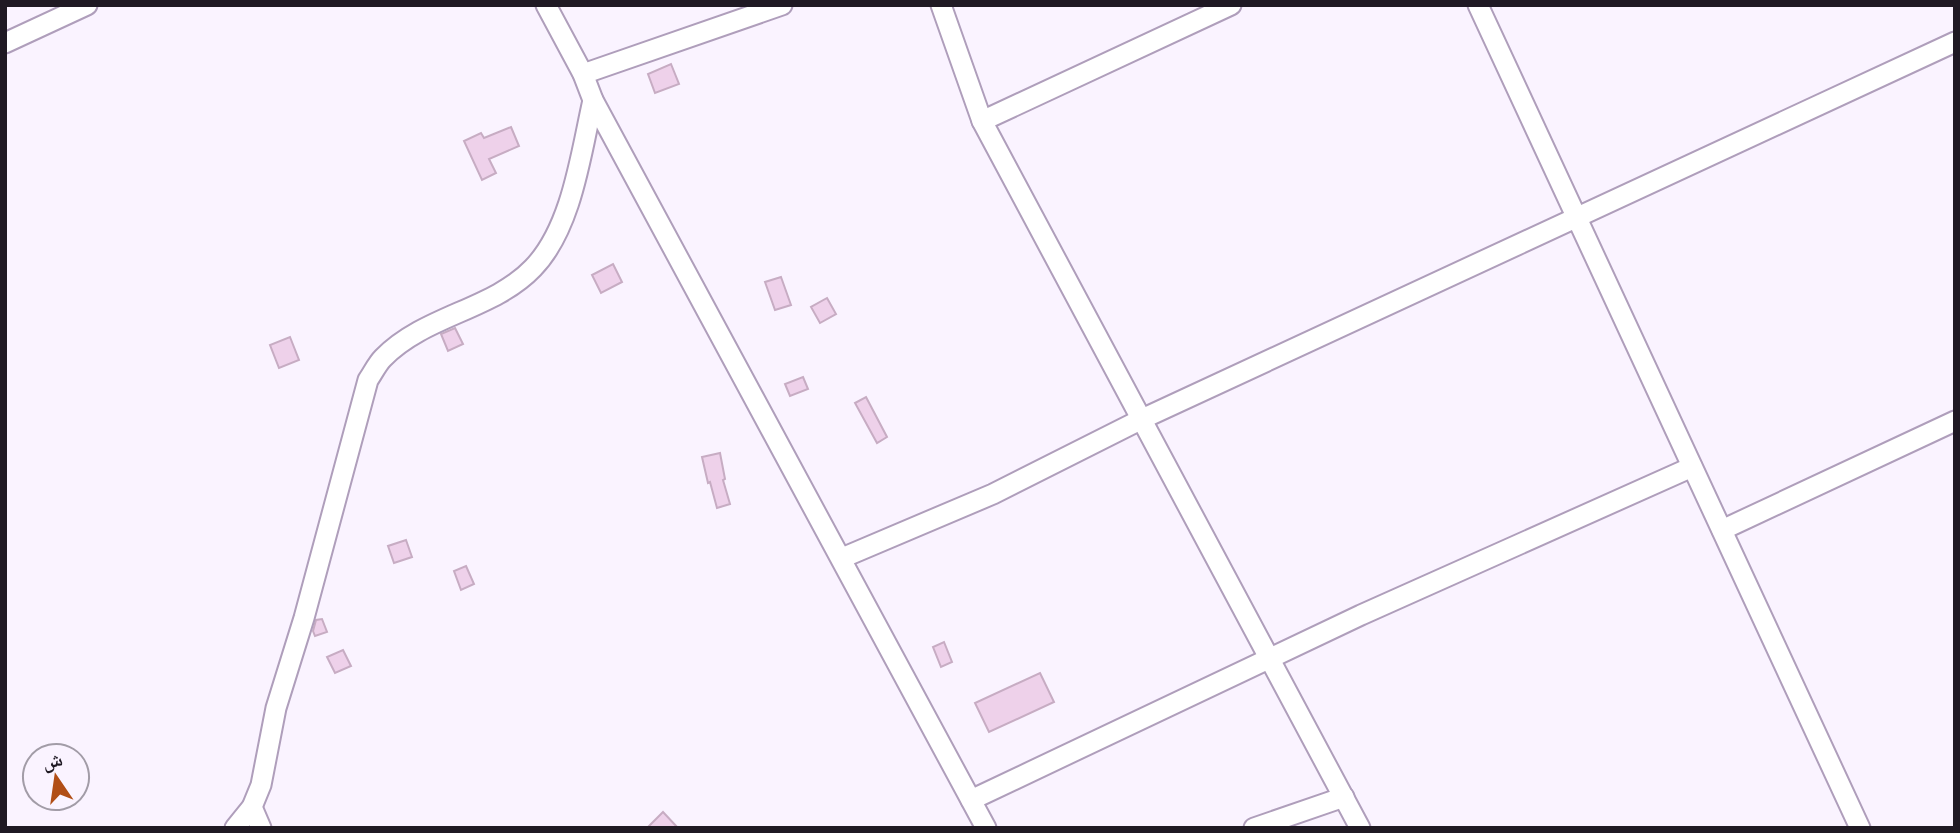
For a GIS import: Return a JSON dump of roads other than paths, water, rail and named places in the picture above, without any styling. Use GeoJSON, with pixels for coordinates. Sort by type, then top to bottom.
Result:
{"type":"FeatureCollection","features":[{"type":"Feature","properties":{"kind":"street"},"geometry":{"type":"LineString","coordinates":[[5,43],[87,5]]}},
{"type":"Feature","properties":{"kind":"street"},"geometry":{"type":"LineString","coordinates":[[546,5],[583,74],[593,100],[986,828]]}},
{"type":"Feature","properties":{"kind":"street"},"geometry":{"type":"LineString","coordinates":[[583,74],[782,5]]}},
{"type":"Feature","properties":{"kind":"street"},"geometry":{"type":"LineString","coordinates":[[941,5],[982,121],[1360,828]]}},
{"type":"Feature","properties":{"kind":"street"},"geometry":{"type":"LineString","coordinates":[[982,121],[1231,5]]}},
{"type":"Feature","properties":{"kind":"street"},"geometry":{"type":"LineString","coordinates":[[1478,5],[1860,828]]}},
{"type":"Feature","properties":{"kind":"street"},"geometry":{"type":"LineString","coordinates":[[842,558],[993,494],[1142,419],[1955,42]]}},
{"type":"Feature","properties":{"kind":"street"},"geometry":{"type":"LineString","coordinates":[[235,828],[252,807],[261,785],[276,708],[304,618],[368,380],[382,359],[413,335],[451,314],[497,295],[533,268],[557,233],[574,184],[593,100]]}},
{"type":"Feature","properties":{"kind":"street"},"geometry":{"type":"LineString","coordinates":[[1722,530],[1955,421]]}},
{"type":"Feature","properties":{"kind":"street"},"geometry":{"type":"LineString","coordinates":[[971,800],[1270,659],[1692,467]]}},
{"type":"Feature","properties":{"kind":"street"},"geometry":{"type":"LineString","coordinates":[[1254,828],[1344,797]]}},
{"type":"Feature","properties":{"kind":"street"},"geometry":{"type":"LineString","coordinates":[[252,807],[261,828]]}}]}
